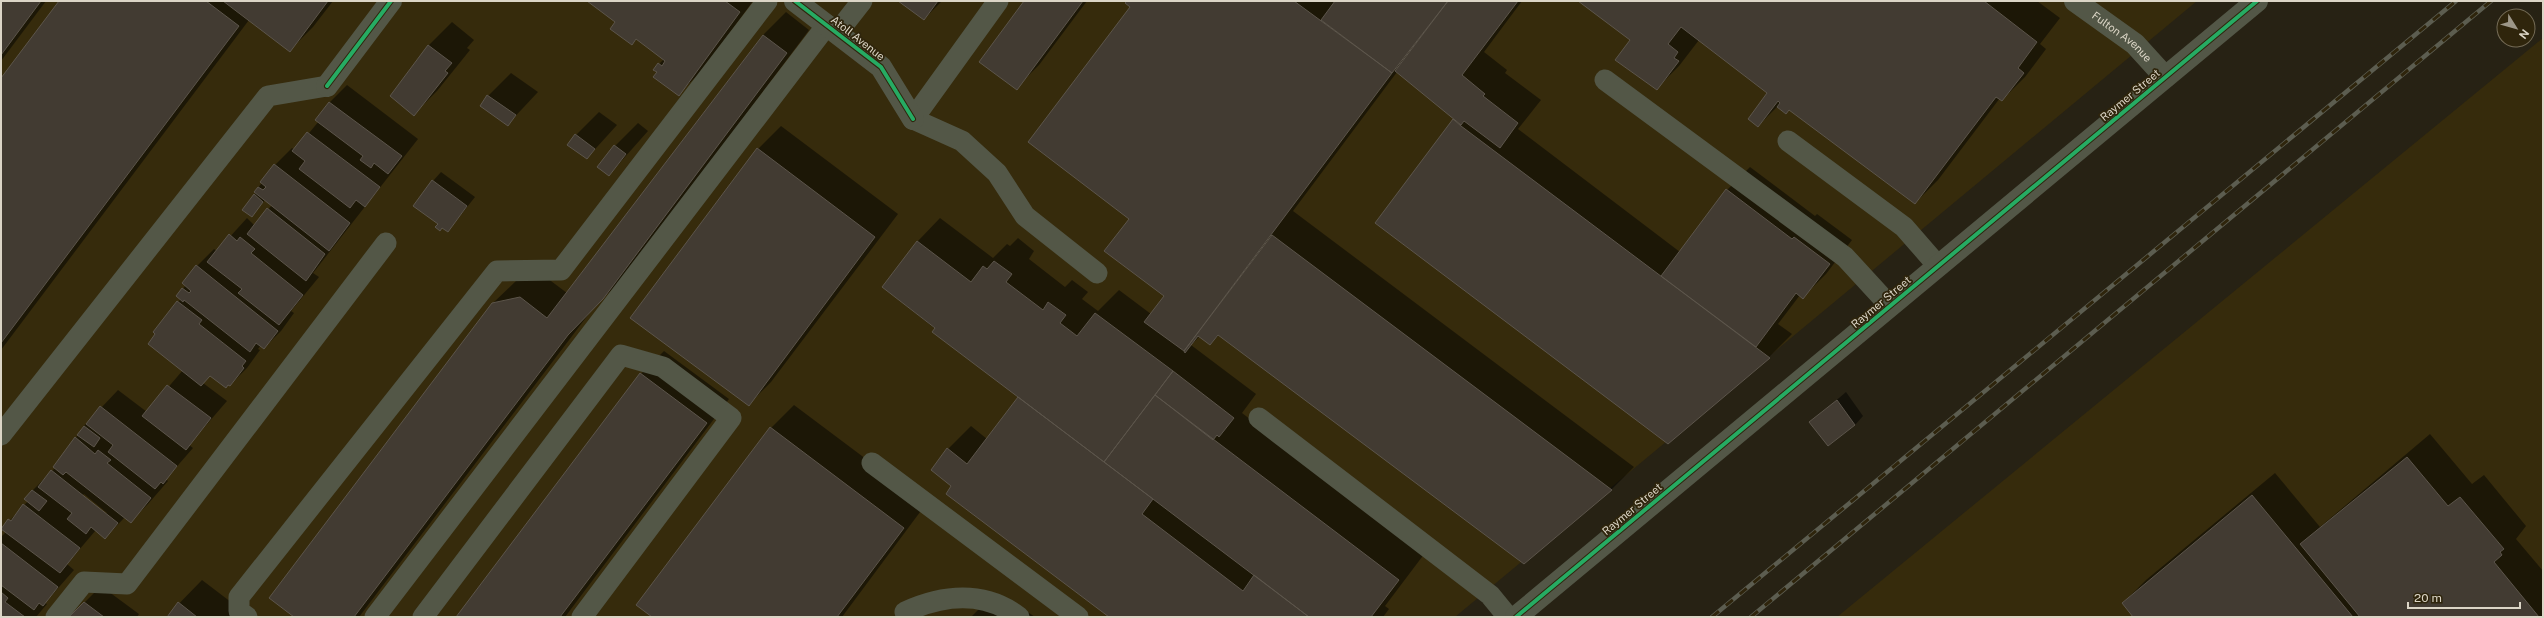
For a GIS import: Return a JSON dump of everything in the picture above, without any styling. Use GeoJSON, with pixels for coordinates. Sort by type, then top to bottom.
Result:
{"type":"FeatureCollection","features":[{"type":"Feature","properties":{"kind":"street"},"geometry":{"type":"LineString","coordinates":[[327,86],[391,1]]}},
{"type":"Feature","properties":{"kind":"street","name":"Atoll Avenue"},"geometry":{"type":"LineString","coordinates":[[795,1],[881,67],[913,119]]}},
{"type":"Feature","properties":{"kind":"street","name":"Fulton Avenue"},"geometry":{"type":"LineString","coordinates":[[2075,1],[2135,44],[2165,77]]}},
{"type":"Feature","properties":{"kind":"street","name":"Raymer Street"},"geometry":{"type":"LineString","coordinates":[[1516,617],[2257,1]]}},
{"type":"Feature","properties":{"kind":"lane"},"geometry":{"type":"LineString","coordinates":[[247,617],[239,611],[239,597],[497,271],[561,270],[767,1]]}},
{"type":"Feature","properties":{"kind":"lane"},"geometry":{"type":"LineString","coordinates":[[375,617],[832,29],[862,1]]}},
{"type":"Feature","properties":{"kind":"lane"},"geometry":{"type":"LineString","coordinates":[[998,1],[913,119],[962,141],[997,173],[1025,216],[1097,273]]}},
{"type":"Feature","properties":{"kind":"lane"},"geometry":{"type":"LineString","coordinates":[[1605,80],[1845,257],[1890,306]]}},
{"type":"Feature","properties":{"kind":"lane"},"geometry":{"type":"LineString","coordinates":[[1,435],[268,96],[327,86]]}},
{"type":"Feature","properties":{"kind":"lane"},"geometry":{"type":"LineString","coordinates":[[1788,140],[1904,226],[1938,266]]}},
{"type":"Feature","properties":{"kind":"lane"},"geometry":{"type":"LineString","coordinates":[[56,617],[84,582],[127,584],[386,243]]}},
{"type":"Feature","properties":{"kind":"lane"},"geometry":{"type":"LineString","coordinates":[[423,617],[621,355],[663,367],[730,418],[582,617]]}},
{"type":"Feature","properties":{"kind":"lane"},"geometry":{"type":"LineString","coordinates":[[1259,418],[1490,595],[1508,617]]}},
{"type":"Feature","properties":{"kind":"lane"},"geometry":{"type":"LineString","coordinates":[[872,463],[1078,617]]}},
{"type":"Feature","properties":{"kind":"lane"},"geometry":{"type":"LineString","coordinates":[[905,612],[929,601],[960,597],[985,600],[1010,610],[1019,617]]}},
{"type":"Feature","properties":{"kind":"shaded area"},"geometry":{"type":"Polygon","coordinates":[[[1,1],[2197,1],[1455,617],[1,617],[1,1]]]}},
{"type":"Feature","properties":{"kind":"shaded area"},"geometry":{"type":"Polygon","coordinates":[[[2543,38],[2543,617],[1837,617],[2531,48],[2536,48],[2536,44],[2543,38]]]}},
{"type":"Feature","properties":{"kind":"building"},"geometry":{"type":"Polygon","coordinates":[[[1,1],[41,1],[1,55],[1,1]]]}},
{"type":"Feature","properties":{"kind":"building"},"geometry":{"type":"Polygon","coordinates":[[[59,1],[206,1],[239,26],[1,343],[1,78],[59,1]]]}},
{"type":"Feature","properties":{"kind":"building"},"geometry":{"type":"Polygon","coordinates":[[[223,1],[328,1],[290,52],[223,1]]]}},
{"type":"Feature","properties":{"kind":"building"},"geometry":{"type":"Polygon","coordinates":[[[587,1],[725,1],[740,12],[679,96],[653,77],[657,72],[653,70],[658,63],[662,66],[665,61],[636,39],[632,45],[610,29],[615,22],[587,1]]]}},
{"type":"Feature","properties":{"kind":"building"},"geometry":{"type":"Polygon","coordinates":[[[898,1],[938,1],[924,20],[898,1]]]}},
{"type":"Feature","properties":{"kind":"building"},"geometry":{"type":"Polygon","coordinates":[[[1024,1],[1083,1],[1017,90],[979,62],[1024,1]]]}},
{"type":"Feature","properties":{"kind":"building"},"geometry":{"type":"Polygon","coordinates":[[[1127,1],[1294,1],[1392,73],[1184,351],[1144,322],[1164,296],[1104,251],[1129,219],[1028,142],[1130,7],[1125,3],[1127,1]]]}},
{"type":"Feature","properties":{"kind":"building"},"geometry":{"type":"Polygon","coordinates":[[[1335,1],[1448,1],[1392,73],[1321,20],[1335,1]]]}},
{"type":"Feature","properties":{"kind":"building"},"geometry":{"type":"Polygon","coordinates":[[[1448,1],[1518,1],[1462,75],[1485,94],[1483,96],[1518,123],[1500,148],[1464,121],[1461,125],[1395,71],[1448,1]]]}},
{"type":"Feature","properties":{"kind":"building"},"geometry":{"type":"Polygon","coordinates":[[[1578,1],[1984,1],[2037,42],[2018,68],[2024,73],[2002,101],[1996,97],[1915,204],[1789,110],[1786,114],[1777,107],[1780,103],[1778,101],[1758,127],[1748,119],[1767,93],[1681,27],[1668,44],[1678,52],[1674,58],[1679,61],[1657,90],[1615,60],[1630,40],[1578,1]]]}},
{"type":"Feature","properties":{"kind":"building"},"geometry":{"type":"Polygon","coordinates":[[[763,35],[787,53],[603,299],[568,335],[354,617],[294,617],[269,598],[492,303],[520,297],[547,318],[763,35]]]}},
{"type":"Feature","properties":{"kind":"building"},"geometry":{"type":"Polygon","coordinates":[[[428,45],[452,63],[445,71],[448,73],[414,116],[390,96],[428,45]]]}},
{"type":"Feature","properties":{"kind":"building"},"geometry":{"type":"Polygon","coordinates":[[[487,95],[516,115],[508,126],[480,106],[487,95]]]}},
{"type":"Feature","properties":{"kind":"building"},"geometry":{"type":"Polygon","coordinates":[[[329,102],[402,156],[388,174],[374,163],[371,168],[360,160],[363,156],[315,120],[329,102]]]}},
{"type":"Feature","properties":{"kind":"building"},"geometry":{"type":"Polygon","coordinates":[[[1453,119],[1770,358],[1668,444],[1375,223],[1453,119]]]}},
{"type":"Feature","properties":{"kind":"building"},"geometry":{"type":"Polygon","coordinates":[[[307,132],[380,187],[365,207],[356,200],[350,208],[299,169],[305,161],[292,151],[307,132]]]}},
{"type":"Feature","properties":{"kind":"building"},"geometry":{"type":"Polygon","coordinates":[[[575,134],[595,149],[587,159],[567,145],[575,134]]]}},
{"type":"Feature","properties":{"kind":"building"},"geometry":{"type":"Polygon","coordinates":[[[614,145],[626,154],[609,176],[597,167],[614,145]]]}},
{"type":"Feature","properties":{"kind":"building"},"geometry":{"type":"Polygon","coordinates":[[[757,148],[875,237],[749,406],[630,318],[757,148]]]}},
{"type":"Feature","properties":{"kind":"building"},"geometry":{"type":"Polygon","coordinates":[[[274,164],[350,223],[329,251],[254,192],[258,187],[263,190],[266,187],[260,182],[274,164]]]}},
{"type":"Feature","properties":{"kind":"building"},"geometry":{"type":"Polygon","coordinates":[[[432,180],[467,206],[448,232],[442,228],[440,231],[435,227],[438,224],[413,206],[432,180]]]}},
{"type":"Feature","properties":{"kind":"building"},"geometry":{"type":"Polygon","coordinates":[[[1726,189],[1792,239],[1794,237],[1830,264],[1803,299],[1796,293],[1756,347],[1661,276],[1726,189]]]}},
{"type":"Feature","properties":{"kind":"building"},"geometry":{"type":"Polygon","coordinates":[[[254,194],[263,202],[252,217],[242,210],[254,194]]]}},
{"type":"Feature","properties":{"kind":"building"},"geometry":{"type":"Polygon","coordinates":[[[267,208],[325,254],[306,281],[247,234],[267,208]]]}},
{"type":"Feature","properties":{"kind":"building"},"geometry":{"type":"Polygon","coordinates":[[[229,234],[237,241],[240,237],[255,249],[251,253],[303,295],[279,325],[238,293],[242,289],[207,262],[229,234]]]}},
{"type":"Feature","properties":{"kind":"building"},"geometry":{"type":"Polygon","coordinates":[[[1272,235],[1612,490],[1524,564],[1218,335],[1210,345],[1198,336],[1185,353],[1184,351],[1272,235]]]}},
{"type":"Feature","properties":{"kind":"building"},"geometry":{"type":"Polygon","coordinates":[[[917,241],[971,282],[983,266],[987,269],[994,261],[1012,274],[1006,282],[1043,310],[1048,302],[1066,315],[1060,323],[1077,336],[1095,313],[1173,371],[1104,462],[932,332],[935,328],[882,287],[917,241]]]}},
{"type":"Feature","properties":{"kind":"building"},"geometry":{"type":"Polygon","coordinates":[[[196,265],[278,331],[264,349],[256,343],[250,352],[184,300],[183,302],[176,296],[182,288],[189,293],[191,291],[182,283],[196,265]]]}},
{"type":"Feature","properties":{"kind":"building"},"geometry":{"type":"Polygon","coordinates":[[[177,301],[202,320],[199,324],[246,361],[242,366],[244,368],[230,386],[228,385],[226,388],[210,376],[201,386],[148,344],[155,334],[153,332],[177,301]]]}},
{"type":"Feature","properties":{"kind":"building"},"geometry":{"type":"Polygon","coordinates":[[[1173,371],[1234,418],[1219,437],[1217,435],[1213,440],[1155,395],[1173,371]]]}},
{"type":"Feature","properties":{"kind":"building"},"geometry":{"type":"Polygon","coordinates":[[[640,373],[707,423],[560,617],[456,617],[640,373]]]}},
{"type":"Feature","properties":{"kind":"building"},"geometry":{"type":"Polygon","coordinates":[[[167,385],[211,418],[186,450],[142,416],[167,385]]]}},
{"type":"Feature","properties":{"kind":"building"},"geometry":{"type":"Polygon","coordinates":[[[1155,395],[1399,580],[1371,617],[1309,617],[1104,462],[1155,395]]]}},
{"type":"Feature","properties":{"kind":"building"},"geometry":{"type":"Polygon","coordinates":[[[1018,397],[1153,499],[1142,514],[1243,591],[1254,575],[1309,617],[1109,617],[946,494],[951,486],[931,470],[947,448],[967,464],[1018,397]]]}},
{"type":"Feature","properties":{"kind":"building"},"geometry":{"type":"Polygon","coordinates":[[[1837,400],[1855,425],[1828,446],[1809,422],[1837,400]]]}},
{"type":"Feature","properties":{"kind":"building"},"geometry":{"type":"Polygon","coordinates":[[[100,406],[177,466],[163,484],[161,482],[155,489],[108,452],[113,445],[86,424],[100,406]]]}},
{"type":"Feature","properties":{"kind":"building"},"geometry":{"type":"Polygon","coordinates":[[[84,426],[100,438],[94,447],[77,435],[84,426]]]}},
{"type":"Feature","properties":{"kind":"building"},"geometry":{"type":"Polygon","coordinates":[[[770,427],[904,528],[837,617],[652,617],[636,605],[770,427]]]}},
{"type":"Feature","properties":{"kind":"building"},"geometry":{"type":"Polygon","coordinates":[[[75,437],[95,454],[98,450],[111,460],[107,463],[151,498],[131,523],[66,472],[63,475],[53,467],[75,437]]]}},
{"type":"Feature","properties":{"kind":"building"},"geometry":{"type":"Polygon","coordinates":[[[2407,457],[2448,506],[2460,497],[2504,549],[2500,552],[2502,555],[2494,562],[2539,617],[2360,617],[2300,544],[2407,457]]]}},
{"type":"Feature","properties":{"kind":"building"},"geometry":{"type":"Polygon","coordinates":[[[51,470],[118,523],[105,539],[91,527],[86,534],[67,519],[72,513],[38,487],[51,470]]]}},
{"type":"Feature","properties":{"kind":"building"},"geometry":{"type":"Polygon","coordinates":[[[32,490],[47,501],[39,511],[24,499],[32,490]]]}},
{"type":"Feature","properties":{"kind":"building"},"geometry":{"type":"Polygon","coordinates":[[[2252,495],[2353,617],[2133,617],[2122,603],[2252,495]]]}},
{"type":"Feature","properties":{"kind":"building"},"geometry":{"type":"Polygon","coordinates":[[[23,504],[80,548],[60,573],[1,529],[8,519],[11,521],[23,504]]]}},
{"type":"Feature","properties":{"kind":"building"},"geometry":{"type":"Polygon","coordinates":[[[1,543],[58,587],[43,606],[39,603],[34,610],[1,585],[1,543]]]}},
{"type":"Feature","properties":{"kind":"building"},"geometry":{"type":"Polygon","coordinates":[[[1,592],[8,598],[5,602],[25,617],[1,617],[1,592]]]}},
{"type":"Feature","properties":{"kind":"building"},"geometry":{"type":"Polygon","coordinates":[[[84,602],[104,617],[69,617],[84,602]]]}},
{"type":"Feature","properties":{"kind":"building"},"geometry":{"type":"Polygon","coordinates":[[[178,602],[197,617],[167,617],[178,602]]]}},
{"type":"Feature","properties":{"kind":"railway"},"geometry":{"type":"LineString","coordinates":[[1712,617],[2456,1]]}},
{"type":"Feature","properties":{"kind":"railway"},"geometry":{"type":"LineString","coordinates":[[1751,617],[2491,1]]}},
{"type":"Feature","properties":{"kind":"cycle path"},"geometry":{"type":"LineString","coordinates":[[327,86],[391,1]]}},
{"type":"Feature","properties":{"kind":"cycle path"},"geometry":{"type":"LineString","coordinates":[[795,1],[881,67],[913,119]]}},
{"type":"Feature","properties":{"kind":"cycle path"},"geometry":{"type":"LineString","coordinates":[[1516,617],[2257,1]]}}]}
